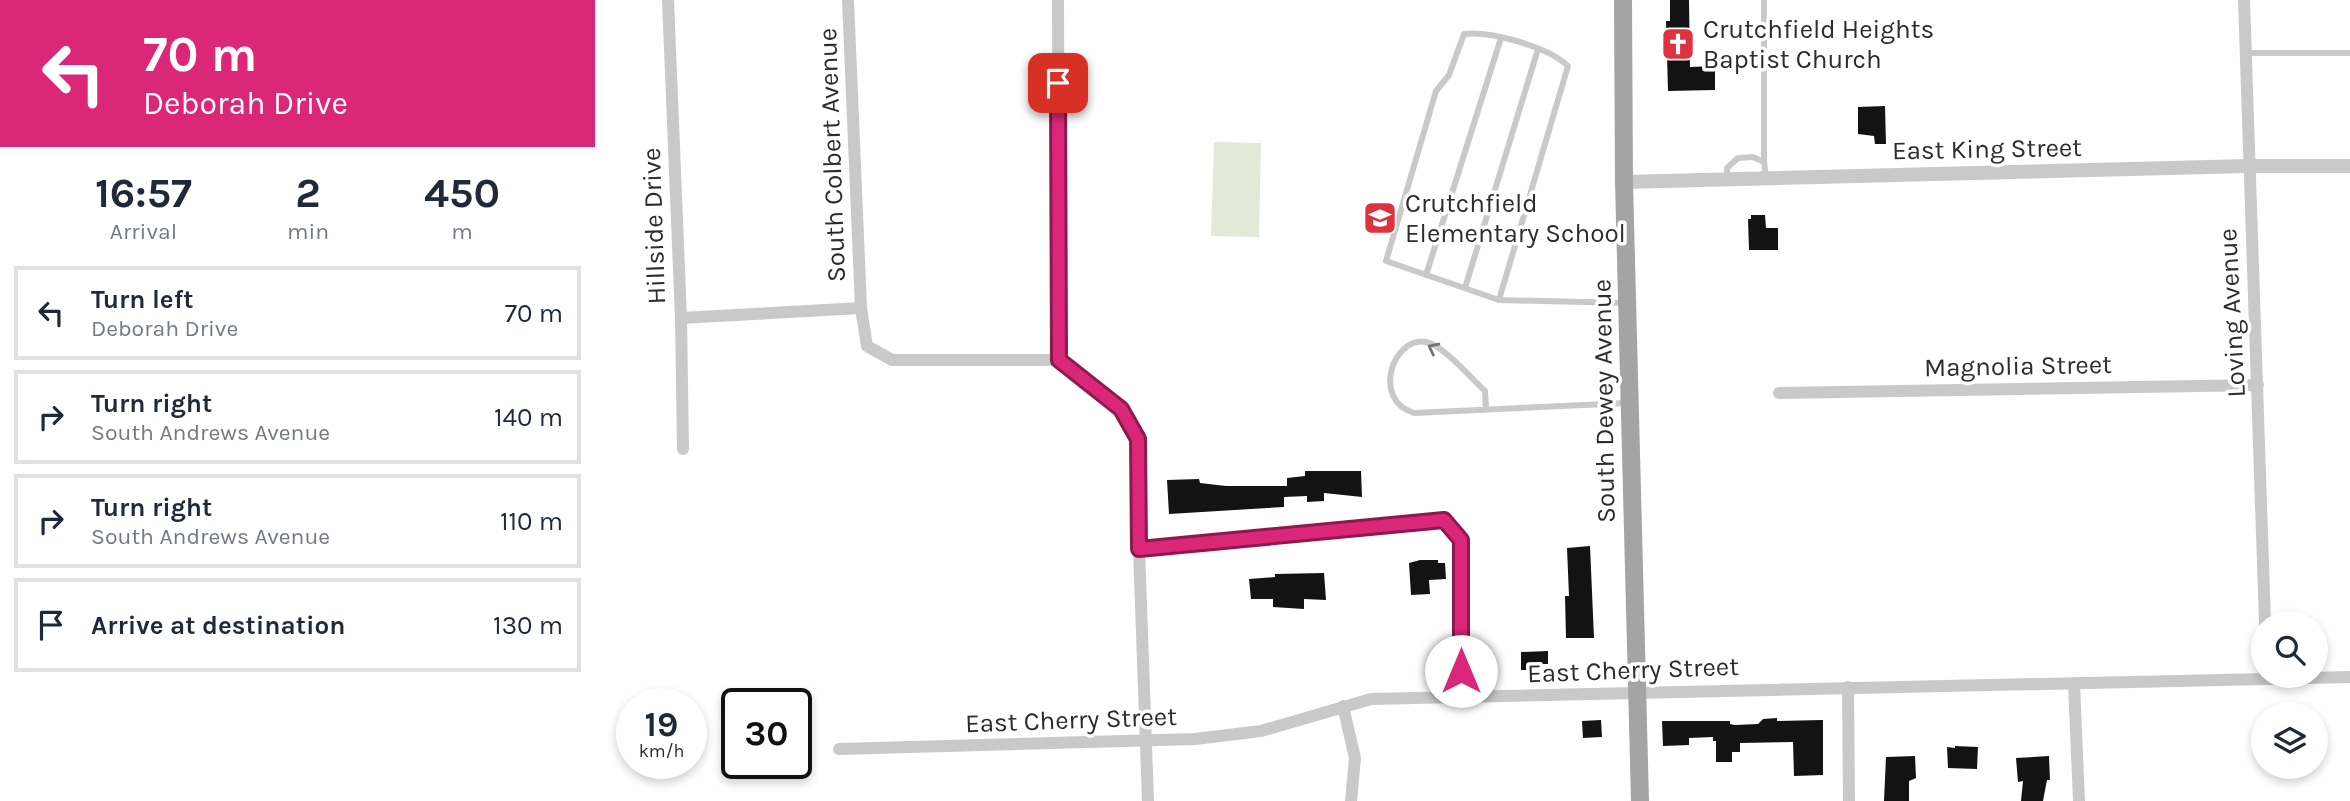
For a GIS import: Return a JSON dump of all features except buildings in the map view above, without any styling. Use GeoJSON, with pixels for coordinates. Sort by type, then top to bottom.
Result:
{"type":"FeatureCollection","features":[{"type":"Feature","properties":{"kind":"main road","name":"South Dewey Avenue"},"geometry":{"type":"LineString","coordinates":[[1623,0],[1624,182],[1640,801]]}},
{"type":"Feature","properties":{"kind":"street","name":"Hillside Drive"},"geometry":{"type":"LineString","coordinates":[[668,0],[681,318],[683,449]]}},
{"type":"Feature","properties":{"kind":"street","name":"South Colbert Avenue"},"geometry":{"type":"LineString","coordinates":[[849,0],[861,308],[867,346],[892,360],[1059,360]]}},
{"type":"Feature","properties":{"kind":"street"},"geometry":{"type":"LineString","coordinates":[[1058,0],[1059,360],[1121,409],[1138,439],[1148,801]]}},
{"type":"Feature","properties":{"kind":"street","name":"Loving Avenue"},"geometry":{"type":"LineString","coordinates":[[2244,0],[2265,611]]}},
{"type":"Feature","properties":{"kind":"street","name":"East King Street"},"geometry":{"type":"LineString","coordinates":[[1624,182],[2248,166],[2350,166]]}},
{"type":"Feature","properties":{"kind":"street"},"geometry":{"type":"LineString","coordinates":[[681,318],[861,308]]}},
{"type":"Feature","properties":{"kind":"street","name":"Magnolia Street"},"geometry":{"type":"LineString","coordinates":[[1779,393],[2258,385]]}},
{"type":"Feature","properties":{"kind":"street"},"geometry":{"type":"LineString","coordinates":[[1139,549],[1444,520],[1461,540],[1461,697]]}},
{"type":"Feature","properties":{"kind":"street","name":"East Cherry Street"},"geometry":{"type":"LineString","coordinates":[[839,749],[1195,739],[1261,730],[1371,699],[2251,677]]}},
{"type":"Feature","properties":{"kind":"street","name":"East Cherry Street"},"geometry":{"type":"LineString","coordinates":[[2328,677],[2350,677]]}},
{"type":"Feature","properties":{"kind":"street"},"geometry":{"type":"LineString","coordinates":[[2074,683],[2079,801]]}},
{"type":"Feature","properties":{"kind":"street"},"geometry":{"type":"LineString","coordinates":[[1848,687],[1849,801]]}},
{"type":"Feature","properties":{"kind":"street"},"geometry":{"type":"LineString","coordinates":[[1343,706],[1355,758],[1350,801]]}},
{"type":"Feature","properties":{"kind":"lane"},"geometry":{"type":"LineString","coordinates":[[1764,0],[1766,179]]}},
{"type":"Feature","properties":{"kind":"lane"},"geometry":{"type":"LineString","coordinates":[[1499,300],[1568,66],[1557,55],[1538,49],[1477,33],[1464,34],[1449,75],[1436,91],[1386,261],[1499,300],[1627,303]]}},
{"type":"Feature","properties":{"kind":"lane"},"geometry":{"type":"LineString","coordinates":[[1426,275],[1501,38]]}},
{"type":"Feature","properties":{"kind":"lane"},"geometry":{"type":"LineString","coordinates":[[1465,288],[1538,49]]}},
{"type":"Feature","properties":{"kind":"lane"},"geometry":{"type":"LineString","coordinates":[[2245,53],[2350,53]]}},
{"type":"Feature","properties":{"kind":"lane"},"geometry":{"type":"LineString","coordinates":[[1727,180],[1727,168],[1738,158],[1753,157],[1764,162]]}},
{"type":"Feature","properties":{"kind":"lane"},"geometry":{"type":"LineString","coordinates":[[1486,409],[1485,391],[1437,347],[1427,342],[1413,343],[1403,348],[1397,356],[1389,384],[1395,402],[1403,410],[1414,413],[1630,403]]}},
{"type":"Feature","properties":{"kind":"green space"},"geometry":{"type":"Polygon","coordinates":[[[1214,142],[1261,143],[1259,237],[1211,236],[1214,142]]]}},
{"type":"Feature","properties":{"kind":"place","name":"Crutchfield Heights Baptist Church"},"geometry":{"type":"Point","coordinates":[1678,44]}},
{"type":"Feature","properties":{"kind":"place","name":"Crutchfield Elementary School"},"geometry":{"type":"Point","coordinates":[1380,218]}},
{"type":"Feature","properties":{"kind":"route"},"geometry":{"type":"LineString","coordinates":[[1058,83],[1059,360],[1121,409],[1138,439],[1139,549],[1444,520],[1461,540],[1461,671]]}}]}
